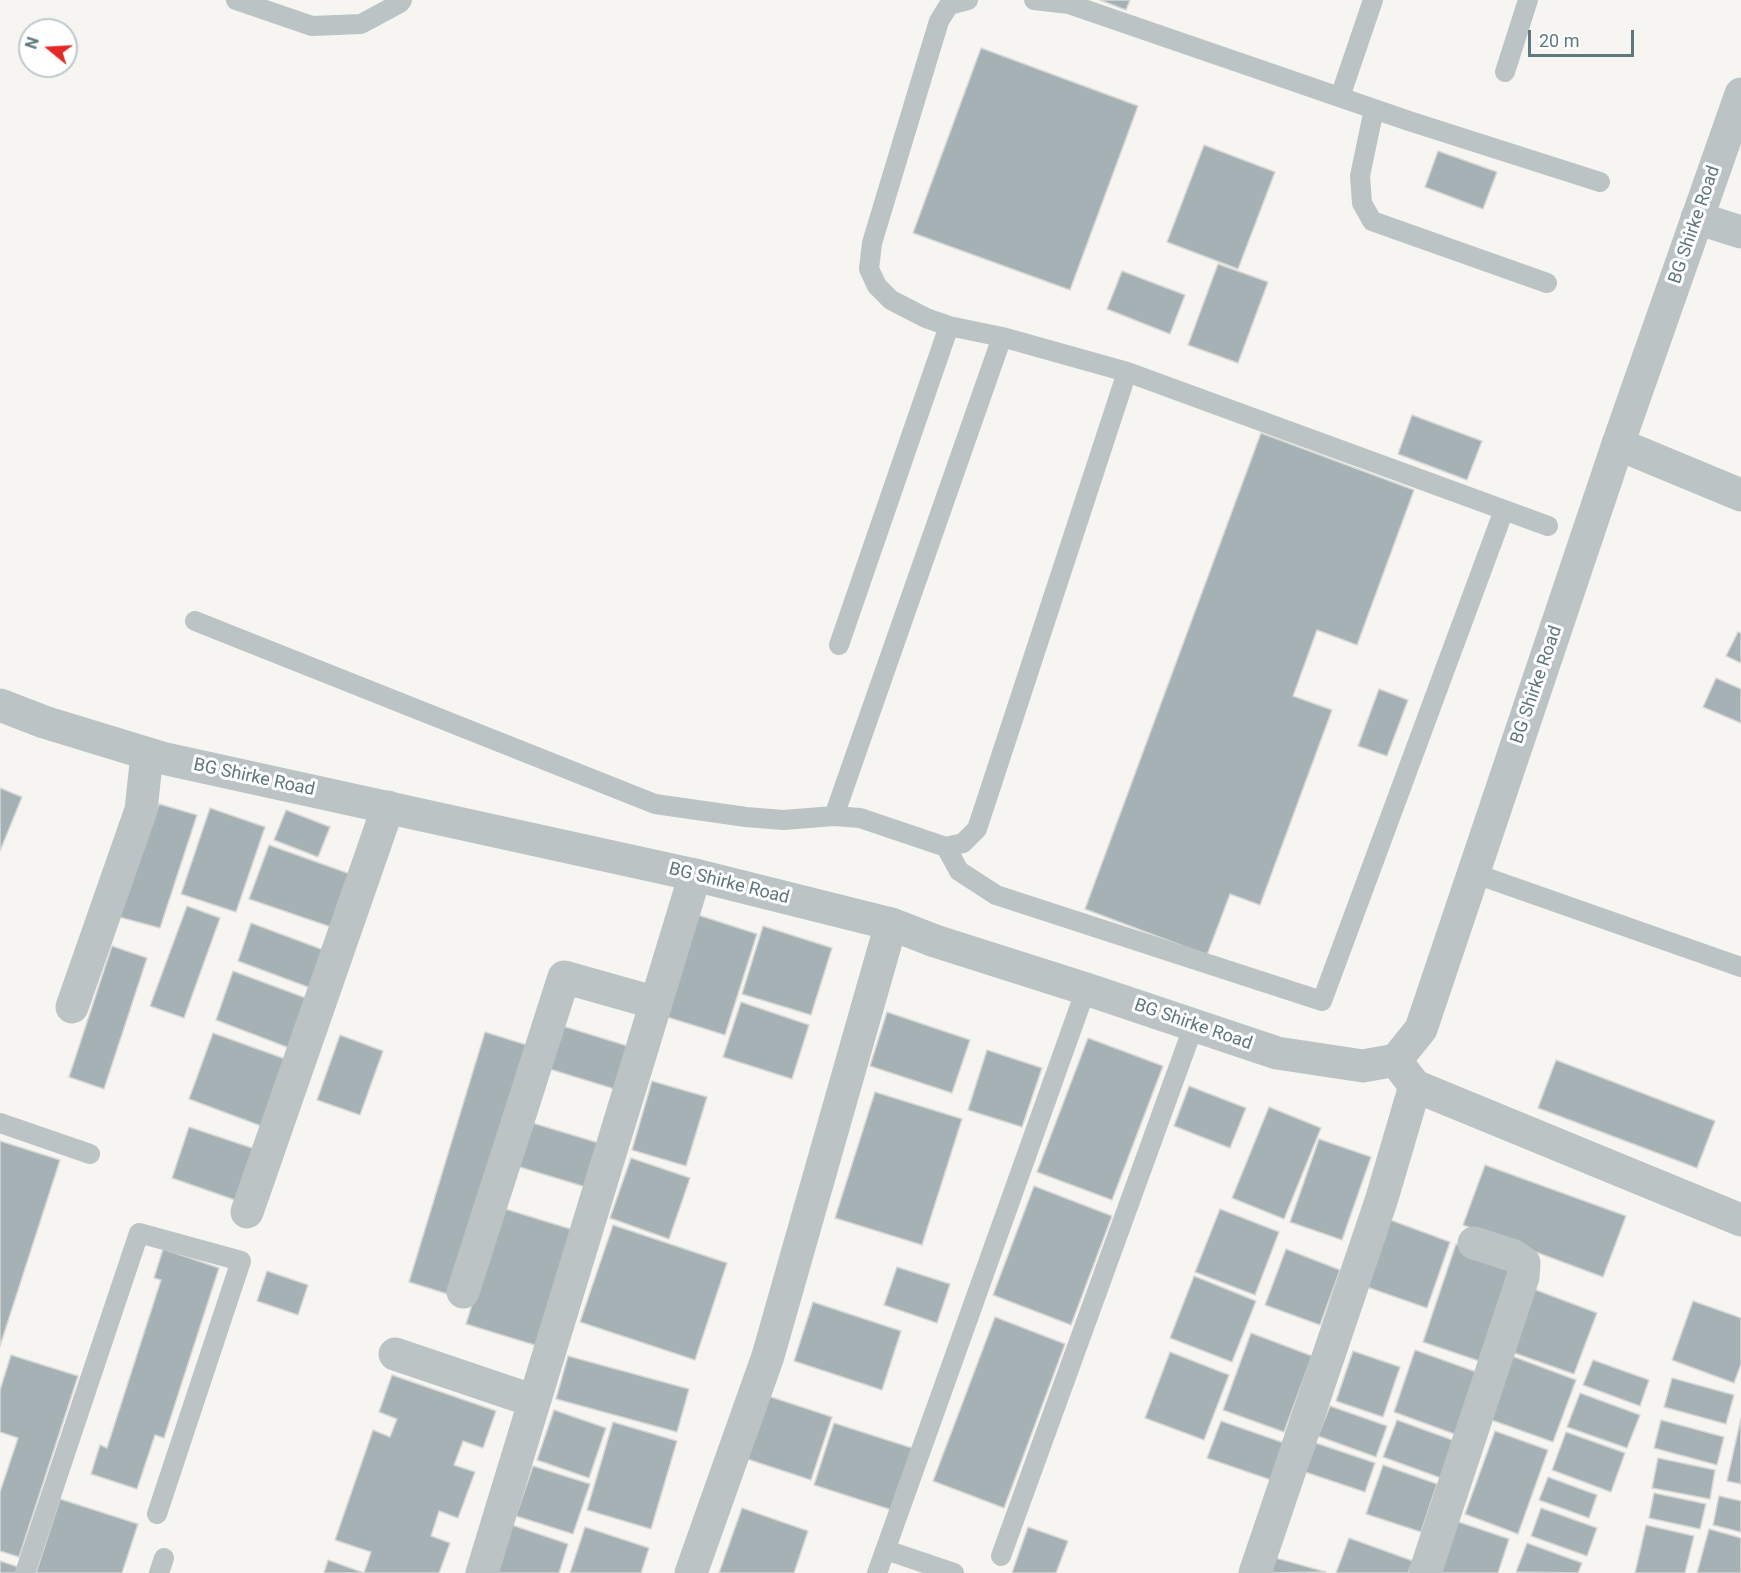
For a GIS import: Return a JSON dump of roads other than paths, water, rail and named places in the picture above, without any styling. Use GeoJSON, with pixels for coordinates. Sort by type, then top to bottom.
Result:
{"type":"FeatureCollection","features":[{"type":"Feature","properties":{"kind":"street","name":"BG Shirke Road"},"geometry":{"type":"LineString","coordinates":[[0,705],[44,722],[147,754],[695,875],[891,924],[935,941],[1277,1053],[1363,1066],[1396,1060],[1421,1029],[1618,444],[1697,218],[1738,115]]}},
{"type":"Feature","properties":{"kind":"street"},"geometry":{"type":"LineString","coordinates":[[1697,218],[1741,232]]}},
{"type":"Feature","properties":{"kind":"street"},"geometry":{"type":"LineString","coordinates":[[1618,444],[1741,495]]}},
{"type":"Feature","properties":{"kind":"street"},"geometry":{"type":"LineString","coordinates":[[72,1007],[141,810],[147,754]]}},
{"type":"Feature","properties":{"kind":"street"},"geometry":{"type":"LineString","coordinates":[[247,1212],[388,807]]}},
{"type":"Feature","properties":{"kind":"street"},"geometry":{"type":"LineString","coordinates":[[482,1573],[695,875]]}},
{"type":"Feature","properties":{"kind":"street"},"geometry":{"type":"LineString","coordinates":[[691,1573],[768,1356],[891,924]]}},
{"type":"Feature","properties":{"kind":"street"},"geometry":{"type":"LineString","coordinates":[[463,1292],[564,977],[656,1003]]}},
{"type":"Feature","properties":{"kind":"street"},"geometry":{"type":"LineString","coordinates":[[1396,1060],[1415,1086],[1741,1220]]}},
{"type":"Feature","properties":{"kind":"street"},"geometry":{"type":"LineString","coordinates":[[1255,1573],[1382,1198],[1415,1086]]}},
{"type":"Feature","properties":{"kind":"street"},"geometry":{"type":"LineString","coordinates":[[1425,1573],[1523,1277],[1524,1263],[1514,1256],[1474,1243]]}},
{"type":"Feature","properties":{"kind":"street"},"geometry":{"type":"LineString","coordinates":[[395,1354],[534,1401]]}},
{"type":"Feature","properties":{"kind":"lane"},"geometry":{"type":"LineString","coordinates":[[236,0],[312,26],[361,24],[402,0]]}},
{"type":"Feature","properties":{"kind":"lane"},"geometry":{"type":"LineString","coordinates":[[968,0],[949,5],[939,21],[872,243],[869,268],[877,286],[891,300],[926,318],[949,326],[1002,337],[1127,372],[1548,526]]}},
{"type":"Feature","properties":{"kind":"lane"},"geometry":{"type":"LineString","coordinates":[[1034,0],[1069,4],[1374,109],[1599,182]]}},
{"type":"Feature","properties":{"kind":"lane"},"geometry":{"type":"LineString","coordinates":[[1340,97],[1373,0]]}},
{"type":"Feature","properties":{"kind":"lane"},"geometry":{"type":"LineString","coordinates":[[1505,72],[1528,0]]}},
{"type":"Feature","properties":{"kind":"lane"},"geometry":{"type":"LineString","coordinates":[[1374,109],[1360,176],[1362,203],[1372,221],[1547,283]]}},
{"type":"Feature","properties":{"kind":"lane"},"geometry":{"type":"LineString","coordinates":[[839,645],[949,326]]}},
{"type":"Feature","properties":{"kind":"lane"},"geometry":{"type":"LineString","coordinates":[[834,816],[1002,337]]}},
{"type":"Feature","properties":{"kind":"lane"},"geometry":{"type":"LineString","coordinates":[[195,621],[655,804],[783,820],[834,816],[860,819],[946,847],[963,843],[977,829],[1127,372]]}},
{"type":"Feature","properties":{"kind":"lane"},"geometry":{"type":"LineString","coordinates":[[946,847],[959,871],[996,895],[1322,1001],[1504,510]]}},
{"type":"Feature","properties":{"kind":"lane"},"geometry":{"type":"LineString","coordinates":[[1473,873],[1741,967]]}},
{"type":"Feature","properties":{"kind":"lane"},"geometry":{"type":"LineString","coordinates":[[877,1573],[1086,989]]}},
{"type":"Feature","properties":{"kind":"lane"},"geometry":{"type":"LineString","coordinates":[[1001,1556],[1194,1025]]}},
{"type":"Feature","properties":{"kind":"lane"},"geometry":{"type":"LineString","coordinates":[[0,1123],[90,1154]]}},
{"type":"Feature","properties":{"kind":"lane"},"geometry":{"type":"LineString","coordinates":[[25,1573],[139,1233],[241,1261],[157,1514]]}},
{"type":"Feature","properties":{"kind":"lane"},"geometry":{"type":"LineString","coordinates":[[886,1550],[954,1573]]}}]}
